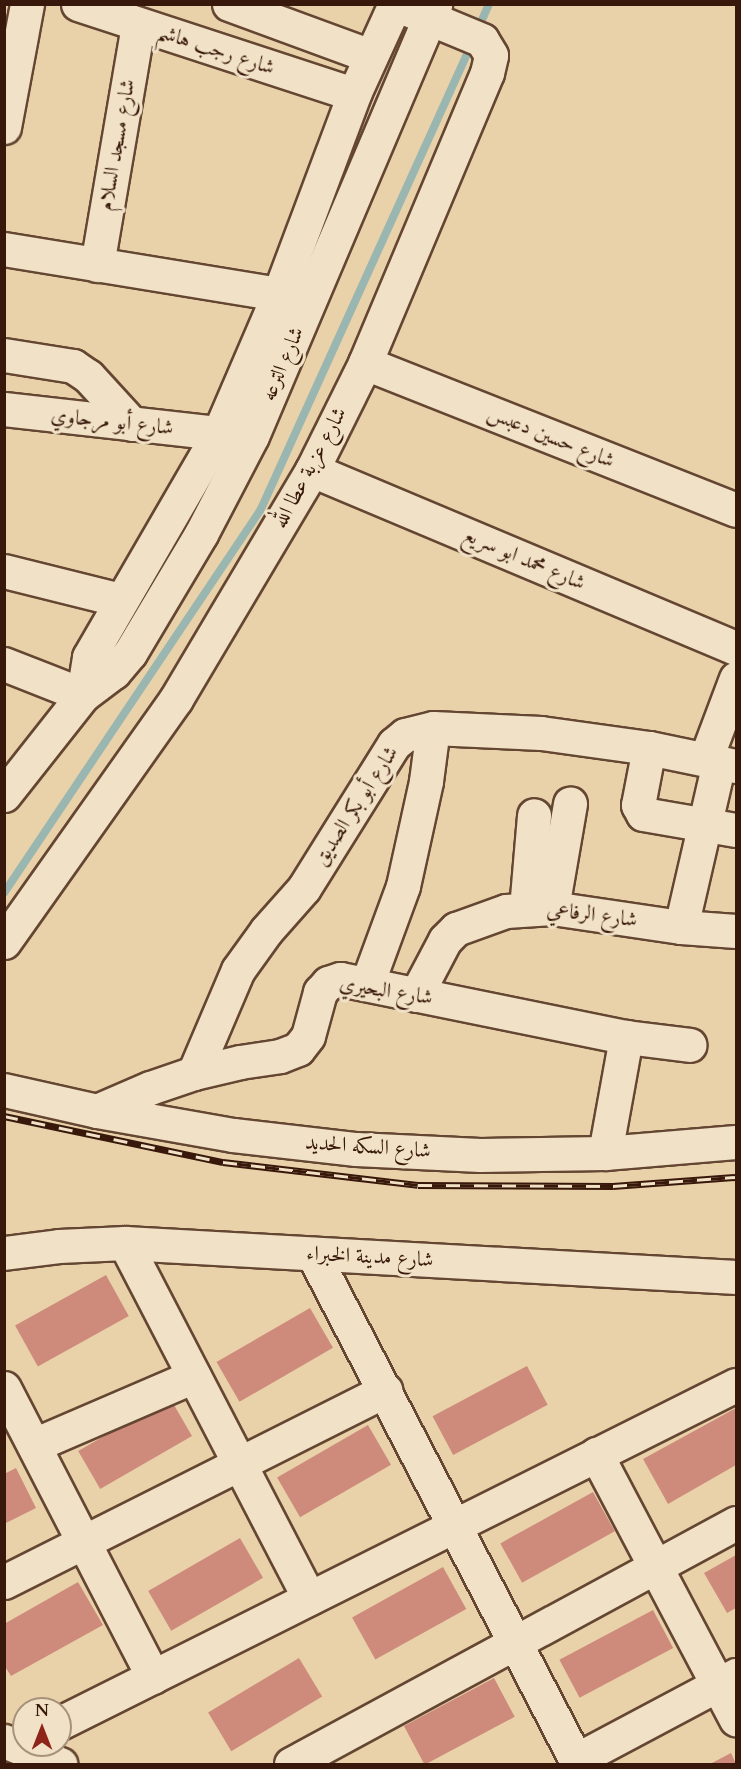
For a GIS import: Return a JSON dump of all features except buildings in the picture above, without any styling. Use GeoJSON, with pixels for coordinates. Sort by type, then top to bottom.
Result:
{"type":"FeatureCollection","features":[{"type":"Feature","properties":{"kind":"street"},"geometry":{"type":"LineString","coordinates":[[4,127],[27,4]]}},
{"type":"Feature","properties":{"kind":"street","name":"شارع رجب هاشم"},"geometry":{"type":"LineString","coordinates":[[78,4],[138,26],[354,94]]}},
{"type":"Feature","properties":{"kind":"street"},"geometry":{"type":"LineString","coordinates":[[229,4],[370,56]]}},
{"type":"Feature","properties":{"kind":"street","name":"شارع الترعه"},"geometry":{"type":"LineString","coordinates":[[83,695],[89,657],[219,433],[279,294],[354,94],[395,4]]}},
{"type":"Feature","properties":{"kind":"street","name":"شارع عزبة عطا الله"},"geometry":{"type":"LineString","coordinates":[[4,942],[176,699],[312,470],[364,363],[490,64],[488,47],[482,40],[438,16],[395,4]]}},
{"type":"Feature","properties":{"kind":"street","name":"شارع الترعه"},"geometry":{"type":"LineString","coordinates":[[4,795],[83,695],[114,672],[130,653],[201,534],[252,436],[438,16]]}},
{"type":"Feature","properties":{"kind":"street","name":"شارع مسجد السلام"},"geometry":{"type":"LineString","coordinates":[[98,265],[138,26]]}},
{"type":"Feature","properties":{"kind":"street"},"geometry":{"type":"LineString","coordinates":[[4,249],[279,294]]}},
{"type":"Feature","properties":{"kind":"street"},"geometry":{"type":"LineString","coordinates":[[4,355],[73,366],[88,376],[132,424]]}},
{"type":"Feature","properties":{"kind":"street","name":"شارع حسين دعبس"},"geometry":{"type":"LineString","coordinates":[[364,363],[736,510]]}},
{"type":"Feature","properties":{"kind":"street","name":"شارع أبو مرجاوي"},"geometry":{"type":"LineString","coordinates":[[4,410],[219,433]]}},
{"type":"Feature","properties":{"kind":"street","name":"شارع محمد ابو سريع"},"geometry":{"type":"LineString","coordinates":[[312,470],[736,648]]}},
{"type":"Feature","properties":{"kind":"street"},"geometry":{"type":"LineString","coordinates":[[4,571],[120,600]]}},
{"type":"Feature","properties":{"kind":"street"},"geometry":{"type":"LineString","coordinates":[[4,664],[83,695]]}},
{"type":"Feature","properties":{"kind":"street"},"geometry":{"type":"LineString","coordinates":[[681,927],[721,827],[721,762],[736,678]]}},
{"type":"Feature","properties":{"kind":"street"},"geometry":{"type":"LineString","coordinates":[[367,984],[403,886],[426,781],[433,728]]}},
{"type":"Feature","properties":{"kind":"street","name":"شارع أبو بكر الصديق"},"geometry":{"type":"LineString","coordinates":[[195,1073],[238,970],[251,950],[304,888],[394,744],[405,735],[433,728],[541,734],[649,748],[721,762]]}},
{"type":"Feature","properties":{"kind":"street"},"geometry":{"type":"LineString","coordinates":[[649,748],[638,805],[640,811],[646,815],[721,827]]}},
{"type":"Feature","properties":{"kind":"street"},"geometry":{"type":"LineString","coordinates":[[539,908],[570,804]]}},
{"type":"Feature","properties":{"kind":"street"},"geometry":{"type":"LineString","coordinates":[[534,815],[539,908]]}},
{"type":"Feature","properties":{"kind":"street","name":"شارع الرفاعي"},"geometry":{"type":"LineString","coordinates":[[416,995],[445,940],[456,929],[488,916],[539,908],[681,927],[736,931]]}},
{"type":"Feature","properties":{"kind":"street","name":"شارع البحيري"},"geometry":{"type":"LineString","coordinates":[[97,1111],[150,1088],[195,1073],[240,1062],[280,1056],[298,1049],[308,1036],[320,992],[328,983],[340,980],[626,1037],[690,1045]]}},
{"type":"Feature","properties":{"kind":"street"},"geometry":{"type":"LineString","coordinates":[[605,1153],[626,1037]]}},
{"type":"Feature","properties":{"kind":"street","name":"شارع السكه الحديد"},"geometry":{"type":"LineString","coordinates":[[4,1090],[97,1111],[233,1135],[357,1149],[480,1155],[605,1153],[736,1142]]}},
{"type":"Feature","properties":{"kind":"street"},"geometry":{"type":"LineString","coordinates":[[125,1243],[309,1598]]}},
{"type":"Feature","properties":{"kind":"street","name":"شارع مدينة الخبراء"},"geometry":{"type":"LineString","coordinates":[[4,1253],[59,1246],[125,1243],[736,1277]]}},
{"type":"Feature","properties":{"kind":"street"},"geometry":{"type":"LineString","coordinates":[[313,1254],[577,1762],[728,1680]]}},
{"type":"Feature","properties":{"kind":"street"},"geometry":{"type":"LineString","coordinates":[[34,1445],[194,1376]]}},
{"type":"Feature","properties":{"kind":"street"},"geometry":{"type":"LineString","coordinates":[[72,1717],[736,1385]]}},
{"type":"Feature","properties":{"kind":"street"},"geometry":{"type":"LineString","coordinates":[[4,1388],[153,1677]]}},
{"type":"Feature","properties":{"kind":"street"},"geometry":{"type":"LineString","coordinates":[[4,1582],[385,1390]]}},
{"type":"Feature","properties":{"kind":"street"},"geometry":{"type":"LineString","coordinates":[[596,1454],[655,1566],[728,1680],[736,1719]]}},
{"type":"Feature","properties":{"kind":"street"},"geometry":{"type":"LineString","coordinates":[[291,1764],[736,1522]]}},
{"type":"Feature","properties":{"kind":"street"},"geometry":{"type":"LineString","coordinates":[[46,1757],[60,1764]]}},
{"type":"Feature","properties":{"kind":"waterway"},"geometry":{"type":"LineString","coordinates":[[477,31],[489,4]]}},
{"type":"Feature","properties":{"kind":"waterway"},"geometry":{"type":"LineString","coordinates":[[4,893],[261,509],[472,43]]}},
{"type":"Feature","properties":{"kind":"railway"},"geometry":{"type":"LineString","coordinates":[[4,1116],[223,1162],[418,1185],[613,1186],[736,1177]]}}]}
